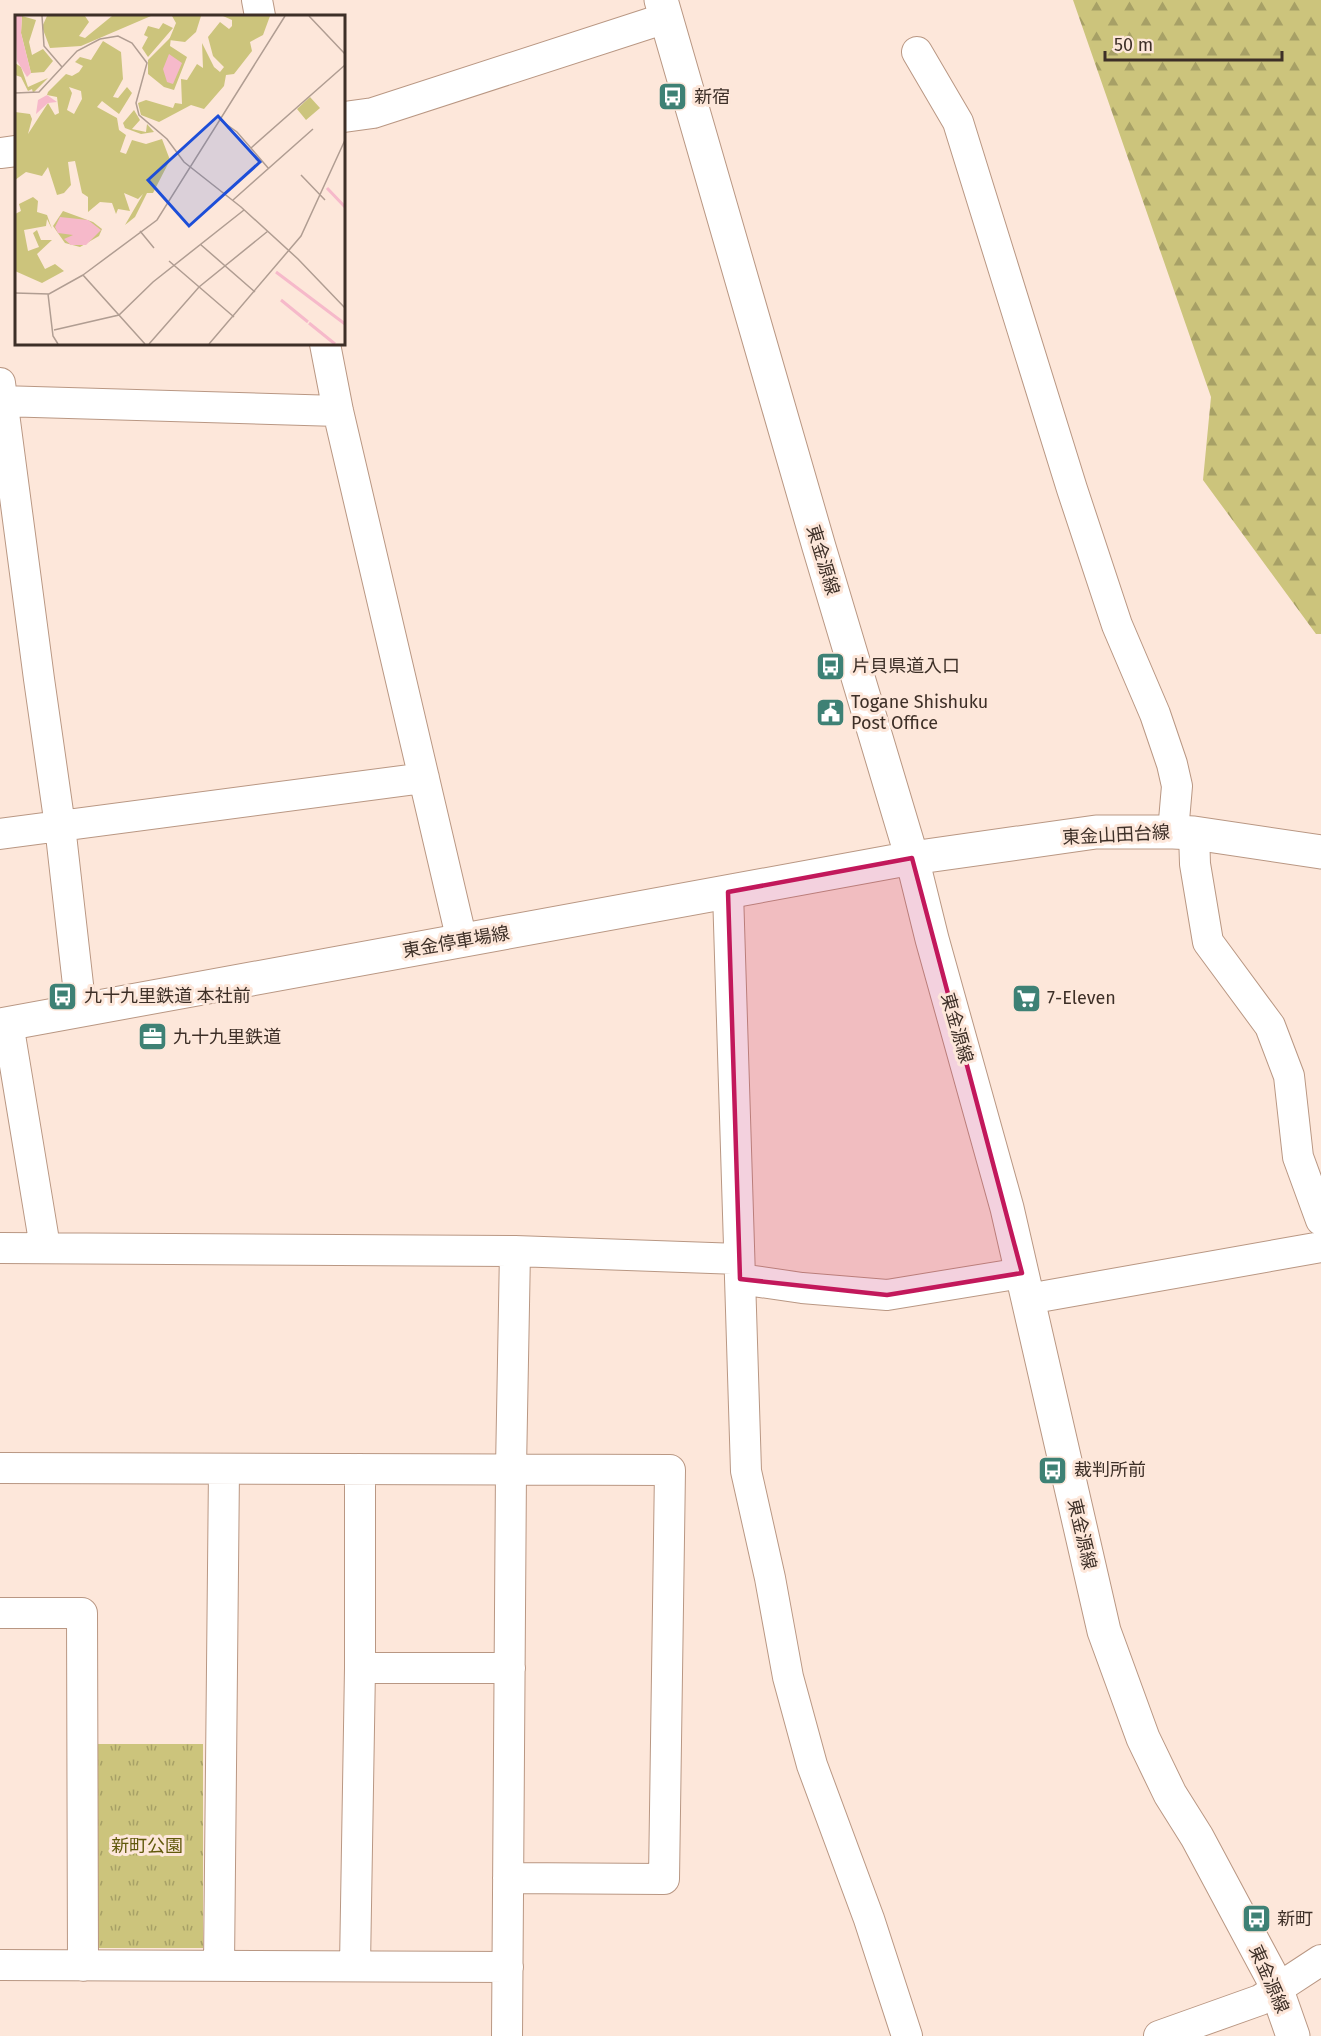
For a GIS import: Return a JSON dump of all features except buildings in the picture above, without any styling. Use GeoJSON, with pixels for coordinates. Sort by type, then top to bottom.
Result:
{"type":"FeatureCollection","features":[{"type":"Feature","properties":{"kind":"main road","name":"東金源線"},"geometry":{"type":"LineString","coordinates":[[663,9],[912,858],[932,939],[1007,1208],[1104,1631],[1143,1738],[1170,1794],[1197,1837],[1277,1990],[1293,2036]]}},
{"type":"Feature","properties":{"kind":"main road","name":"東金山田台線"},"geometry":{"type":"LineString","coordinates":[[912,858],[1096,832],[1183,832],[1321,852]]}},
{"type":"Feature","properties":{"kind":"main road","name":"東金停車場線"},"geometry":{"type":"LineString","coordinates":[[4,1024],[912,858]]}},
{"type":"Feature","properties":{"kind":"street"},"geometry":{"type":"LineString","coordinates":[[257,0],[260,15]]}},
{"type":"Feature","properties":{"kind":"street"},"geometry":{"type":"LineString","coordinates":[[345,117],[374,112],[663,9]]}},
{"type":"Feature","properties":{"kind":"street"},"geometry":{"type":"LineString","coordinates":[[917,52],[958,122],[1109,602],[1155,714],[1172,764],[1183,832],[1195,864],[1208,942],[1270,1026],[1289,1076],[1298,1157],[1321,1220]]}},
{"type":"Feature","properties":{"kind":"street"},"geometry":{"type":"LineString","coordinates":[[0,153],[15,152]]}},
{"type":"Feature","properties":{"kind":"street"},"geometry":{"type":"LineString","coordinates":[[325,345],[338,411],[462,941]]}},
{"type":"Feature","properties":{"kind":"street"},"geometry":{"type":"LineString","coordinates":[[81,1011],[60,826],[1,395],[338,411]]}},
{"type":"Feature","properties":{"kind":"street"},"geometry":{"type":"LineString","coordinates":[[0,834],[424,778]]}},
{"type":"Feature","properties":{"kind":"street"},"geometry":{"type":"LineString","coordinates":[[728,892],[746,1470],[770,1578],[788,1677],[812,1765],[869,1919],[907,2036]]}},
{"type":"Feature","properties":{"kind":"street"},"geometry":{"type":"LineString","coordinates":[[4,1024],[45,1247]]}},
{"type":"Feature","properties":{"kind":"street"},"geometry":{"type":"LineString","coordinates":[[0,1248],[515,1251],[739,1269],[802,1288],[887,1295],[1025,1286],[1321,1247]]}},
{"type":"Feature","properties":{"kind":"street"},"geometry":{"type":"LineString","coordinates":[[507,2036],[515,1251]]}},
{"type":"Feature","properties":{"kind":"street"},"geometry":{"type":"LineString","coordinates":[[0,1468],[670,1470],[664,1879],[508,1878]]}},
{"type":"Feature","properties":{"kind":"street"},"geometry":{"type":"LineString","coordinates":[[219,1966],[224,1468]]}},
{"type":"Feature","properties":{"kind":"street"},"geometry":{"type":"LineString","coordinates":[[355,1966],[360,1668],[360,1469]]}},
{"type":"Feature","properties":{"kind":"street"},"geometry":{"type":"LineString","coordinates":[[0,1613],[82,1613],[83,1966]]}},
{"type":"Feature","properties":{"kind":"street"},"geometry":{"type":"LineString","coordinates":[[360,1668],[510,1668]]}},
{"type":"Feature","properties":{"kind":"street"},"geometry":{"type":"LineString","coordinates":[[1159,2036],[1260,2000],[1321,1960]]}},
{"type":"Feature","properties":{"kind":"street"},"geometry":{"type":"LineString","coordinates":[[0,1965],[508,1966]]}},
{"type":"Feature","properties":{"kind":"highlighted area"},"geometry":{"type":"Polygon","coordinates":[[[912,858],[1022,1273],[887,1295],[740,1279],[728,892],[912,858]]]}},
{"type":"Feature","properties":{"kind":"green space"},"geometry":{"type":"Polygon","coordinates":[[[1073,0],[1321,0],[1321,634],[1316,634],[1203,480],[1211,397],[1073,0]]]}},
{"type":"Feature","properties":{"kind":"green space","name":"新町公園"},"geometry":{"type":"Polygon","coordinates":[[[92,1744],[203,1744],[203,1948],[91,1948],[92,1744]]]}},
{"type":"Feature","properties":{"kind":"place","name":"新宿"},"geometry":{"type":"Point","coordinates":[673,97]}},
{"type":"Feature","properties":{"kind":"place","name":"片貝県道入口"},"geometry":{"type":"Point","coordinates":[831,666]}},
{"type":"Feature","properties":{"kind":"place","name":"Togane Shishuku Post Office"},"geometry":{"type":"Point","coordinates":[830,712]}},
{"type":"Feature","properties":{"kind":"place","name":"九十九里鉄道 本社前"},"geometry":{"type":"Point","coordinates":[63,996]}},
{"type":"Feature","properties":{"kind":"place","name":"7-Eleven"},"geometry":{"type":"Point","coordinates":[1026,998]}},
{"type":"Feature","properties":{"kind":"place","name":"九十九里鉄道"},"geometry":{"type":"Point","coordinates":[152,1037]}},
{"type":"Feature","properties":{"kind":"place","name":"裁判所前"},"geometry":{"type":"Point","coordinates":[1053,1470]}},
{"type":"Feature","properties":{"kind":"place","name":"新町"},"geometry":{"type":"Point","coordinates":[1256,1919]}}]}
